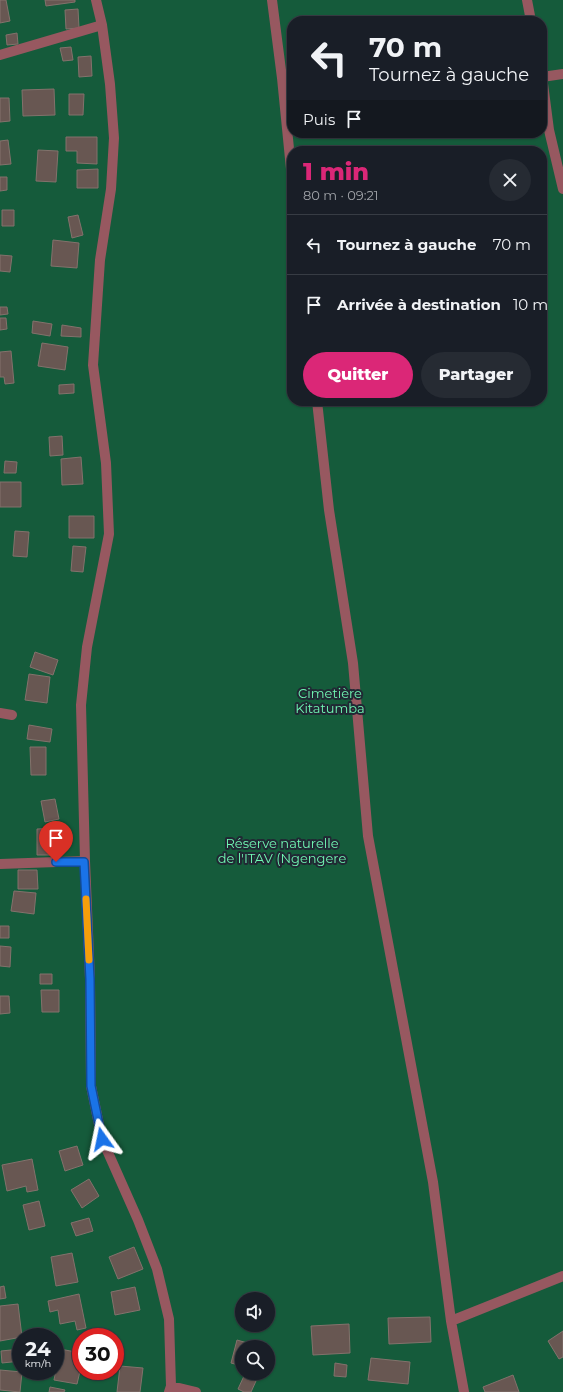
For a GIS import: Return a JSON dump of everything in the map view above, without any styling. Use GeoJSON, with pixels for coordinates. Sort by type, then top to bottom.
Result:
{"type":"FeatureCollection","features":[{"type":"Feature","properties":{"kind":"street"},"geometry":{"type":"LineString","coordinates":[[96,0],[102,25],[110,84],[114,138],[111,189],[100,260],[93,365],[106,463],[109,534],[87,646],[81,705],[84,862],[90,979],[91,1086],[102,1139],[138,1220],[157,1269],[169,1319],[170,1389],[196,1392]]}},
{"type":"Feature","properties":{"kind":"street"},"geometry":{"type":"LineString","coordinates":[[272,0],[287,128]]}},
{"type":"Feature","properties":{"kind":"street"},"geometry":{"type":"LineString","coordinates":[[527,0],[530,16]]}},
{"type":"Feature","properties":{"kind":"street"},"geometry":{"type":"LineString","coordinates":[[0,55],[102,25]]}},
{"type":"Feature","properties":{"kind":"street"},"geometry":{"type":"LineString","coordinates":[[547,76],[563,74]]}},
{"type":"Feature","properties":{"kind":"street"},"geometry":{"type":"LineString","coordinates":[[547,115],[549,130],[563,189]]}},
{"type":"Feature","properties":{"kind":"street"},"geometry":{"type":"LineString","coordinates":[[318,406],[329,510],[353,663],[368,836],[433,1182],[451,1321],[464,1392]]}},
{"type":"Feature","properties":{"kind":"street"},"geometry":{"type":"LineString","coordinates":[[0,714],[12,715]]}},
{"type":"Feature","properties":{"kind":"street"},"geometry":{"type":"LineString","coordinates":[[0,864],[84,862]]}},
{"type":"Feature","properties":{"kind":"street"},"geometry":{"type":"LineString","coordinates":[[451,1321],[563,1276]]}},
{"type":"Feature","properties":{"kind":"green space","name":"Réserve naturelle de l'ITAV (Ngengere"},"geometry":{"type":"Polygon","coordinates":[[[0,0],[563,0],[563,1392],[0,1392],[0,0]]]}},
{"type":"Feature","properties":{"kind":"building"},"geometry":{"type":"Polygon","coordinates":[[[0,0],[6,0],[10,21],[0,23],[0,0]]]}},
{"type":"Feature","properties":{"kind":"building"},"geometry":{"type":"Polygon","coordinates":[[[45,0],[75,0],[75,2],[46,6],[45,0]]]}},
{"type":"Feature","properties":{"kind":"building"},"geometry":{"type":"Polygon","coordinates":[[[78,9],[79,28],[66,29],[65,10],[78,9]]]}},
{"type":"Feature","properties":{"kind":"building"},"geometry":{"type":"Polygon","coordinates":[[[17,33],[18,44],[7,45],[6,35],[17,33]]]}},
{"type":"Feature","properties":{"kind":"building"},"geometry":{"type":"Polygon","coordinates":[[[71,47],[73,60],[63,61],[60,48],[71,47]]]}},
{"type":"Feature","properties":{"kind":"building"},"geometry":{"type":"Polygon","coordinates":[[[91,56],[92,76],[79,77],[78,57],[91,56]]]}},
{"type":"Feature","properties":{"kind":"building"},"geometry":{"type":"Polygon","coordinates":[[[54,89],[55,115],[23,116],[22,90],[54,89]]]}},
{"type":"Feature","properties":{"kind":"building"},"geometry":{"type":"Polygon","coordinates":[[[69,94],[84,94],[83,115],[69,115],[69,94]]]}},
{"type":"Feature","properties":{"kind":"building"},"geometry":{"type":"Polygon","coordinates":[[[0,98],[9,98],[10,121],[0,122],[0,98]]]}},
{"type":"Feature","properties":{"kind":"building"},"geometry":{"type":"Polygon","coordinates":[[[66,137],[97,137],[97,164],[77,163],[77,151],[66,151],[66,137]]]}},
{"type":"Feature","properties":{"kind":"building"},"geometry":{"type":"Polygon","coordinates":[[[8,140],[11,164],[0,165],[0,141],[8,140]]]}},
{"type":"Feature","properties":{"kind":"building"},"geometry":{"type":"Polygon","coordinates":[[[38,150],[58,151],[56,182],[36,181],[38,150]]]}},
{"type":"Feature","properties":{"kind":"building"},"geometry":{"type":"Polygon","coordinates":[[[98,169],[98,188],[77,188],[77,170],[98,169]]]}},
{"type":"Feature","properties":{"kind":"building"},"geometry":{"type":"Polygon","coordinates":[[[0,177],[7,177],[7,190],[0,191],[0,177]]]}},
{"type":"Feature","properties":{"kind":"building"},"geometry":{"type":"Polygon","coordinates":[[[2,210],[14,210],[14,226],[2,226],[2,210]]]}},
{"type":"Feature","properties":{"kind":"building"},"geometry":{"type":"Polygon","coordinates":[[[78,215],[83,235],[72,238],[68,217],[78,215]]]}},
{"type":"Feature","properties":{"kind":"building"},"geometry":{"type":"Polygon","coordinates":[[[53,240],[79,243],[77,268],[51,266],[53,240]]]}},
{"type":"Feature","properties":{"kind":"building"},"geometry":{"type":"Polygon","coordinates":[[[0,255],[12,256],[10,272],[0,271],[0,255]]]}},
{"type":"Feature","properties":{"kind":"building"},"geometry":{"type":"Polygon","coordinates":[[[0,307],[7,307],[8,314],[0,315],[0,307]]]}},
{"type":"Feature","properties":{"kind":"building"},"geometry":{"type":"Polygon","coordinates":[[[0,318],[6,318],[7,329],[0,330],[0,318]]]}},
{"type":"Feature","properties":{"kind":"building"},"geometry":{"type":"Polygon","coordinates":[[[33,321],[52,324],[50,336],[32,333],[33,321]]]}},
{"type":"Feature","properties":{"kind":"building"},"geometry":{"type":"Polygon","coordinates":[[[62,325],[81,328],[81,337],[61,336],[62,325]]]}},
{"type":"Feature","properties":{"kind":"building"},"geometry":{"type":"Polygon","coordinates":[[[42,343],[68,347],[65,370],[38,366],[42,343]]]}},
{"type":"Feature","properties":{"kind":"building"},"geometry":{"type":"Polygon","coordinates":[[[11,351],[14,383],[5,384],[4,377],[0,377],[0,352],[11,351]]]}},
{"type":"Feature","properties":{"kind":"building"},"geometry":{"type":"Polygon","coordinates":[[[74,384],[74,393],[59,394],[59,385],[74,384]]]}},
{"type":"Feature","properties":{"kind":"building"},"geometry":{"type":"Polygon","coordinates":[[[62,436],[63,455],[50,456],[49,437],[62,436]]]}},
{"type":"Feature","properties":{"kind":"building"},"geometry":{"type":"Polygon","coordinates":[[[81,457],[83,484],[62,485],[61,459],[81,457]]]}},
{"type":"Feature","properties":{"kind":"building"},"geometry":{"type":"Polygon","coordinates":[[[5,461],[17,462],[16,473],[4,473],[5,461]]]}},
{"type":"Feature","properties":{"kind":"building"},"geometry":{"type":"Polygon","coordinates":[[[0,482],[21,482],[21,507],[0,507],[0,482]]]}},
{"type":"Feature","properties":{"kind":"building"},"geometry":{"type":"Polygon","coordinates":[[[69,516],[94,516],[94,538],[69,538],[69,516]]]}},
{"type":"Feature","properties":{"kind":"building"},"geometry":{"type":"Polygon","coordinates":[[[15,531],[29,532],[27,557],[13,556],[15,531]]]}},
{"type":"Feature","properties":{"kind":"building"},"geometry":{"type":"Polygon","coordinates":[[[73,546],[86,547],[83,572],[71,571],[73,546]]]}},
{"type":"Feature","properties":{"kind":"building"},"geometry":{"type":"Polygon","coordinates":[[[35,652],[58,660],[53,675],[30,667],[35,652]]]}},
{"type":"Feature","properties":{"kind":"building"},"geometry":{"type":"Polygon","coordinates":[[[29,674],[50,677],[47,703],[25,700],[29,674]]]}},
{"type":"Feature","properties":{"kind":"building"},"geometry":{"type":"Polygon","coordinates":[[[29,725],[52,729],[50,742],[27,739],[29,725]]]}},
{"type":"Feature","properties":{"kind":"building"},"geometry":{"type":"Polygon","coordinates":[[[30,747],[46,747],[46,775],[31,775],[30,747]]]}},
{"type":"Feature","properties":{"kind":"building"},"geometry":{"type":"Polygon","coordinates":[[[55,799],[59,819],[45,822],[41,801],[55,799]]]}},
{"type":"Feature","properties":{"kind":"building"},"geometry":{"type":"Polygon","coordinates":[[[58,828],[59,855],[37,855],[37,829],[58,828]]]}},
{"type":"Feature","properties":{"kind":"building"},"geometry":{"type":"Polygon","coordinates":[[[18,870],[37,870],[38,889],[18,889],[18,870]]]}},
{"type":"Feature","properties":{"kind":"building"},"geometry":{"type":"Polygon","coordinates":[[[14,891],[36,893],[34,914],[11,911],[14,891]]]}},
{"type":"Feature","properties":{"kind":"building"},"geometry":{"type":"Polygon","coordinates":[[[0,926],[9,926],[9,938],[0,938],[0,926]]]}},
{"type":"Feature","properties":{"kind":"building"},"geometry":{"type":"Polygon","coordinates":[[[0,946],[11,947],[10,967],[0,966],[0,946]]]}},
{"type":"Feature","properties":{"kind":"building"},"geometry":{"type":"Polygon","coordinates":[[[40,974],[52,974],[52,984],[40,984],[40,974]]]}},
{"type":"Feature","properties":{"kind":"building"},"geometry":{"type":"Polygon","coordinates":[[[41,990],[59,990],[59,1012],[42,1012],[41,990]]]}},
{"type":"Feature","properties":{"kind":"building"},"geometry":{"type":"Polygon","coordinates":[[[0,996],[9,996],[10,1013],[0,1014],[0,996]]]}},
{"type":"Feature","properties":{"kind":"building"},"geometry":{"type":"Polygon","coordinates":[[[77,1146],[83,1165],[65,1171],[59,1151],[77,1146]]]}},
{"type":"Feature","properties":{"kind":"building"},"geometry":{"type":"Polygon","coordinates":[[[32,1159],[38,1190],[27,1192],[26,1186],[7,1191],[2,1165],[32,1159]]]}},
{"type":"Feature","properties":{"kind":"building"},"geometry":{"type":"Polygon","coordinates":[[[89,1179],[99,1196],[82,1208],[71,1190],[89,1179]]]}},
{"type":"Feature","properties":{"kind":"building"},"geometry":{"type":"Polygon","coordinates":[[[39,1201],[45,1226],[29,1230],[23,1205],[39,1201]]]}},
{"type":"Feature","properties":{"kind":"building"},"geometry":{"type":"Polygon","coordinates":[[[89,1218],[93,1231],[76,1236],[71,1223],[89,1218]]]}},
{"type":"Feature","properties":{"kind":"building"},"geometry":{"type":"Polygon","coordinates":[[[134,1247],[143,1269],[118,1279],[109,1257],[134,1247]]]}},
{"type":"Feature","properties":{"kind":"building"},"geometry":{"type":"Polygon","coordinates":[[[72,1253],[78,1282],[56,1286],[51,1257],[72,1253]]]}},
{"type":"Feature","properties":{"kind":"building"},"geometry":{"type":"Polygon","coordinates":[[[4,1286],[6,1298],[0,1299],[0,1287],[4,1286]]]}},
{"type":"Feature","properties":{"kind":"building"},"geometry":{"type":"Polygon","coordinates":[[[135,1287],[140,1310],[115,1315],[111,1292],[135,1287]]]}},
{"type":"Feature","properties":{"kind":"building"},"geometry":{"type":"Polygon","coordinates":[[[79,1294],[86,1328],[77,1328],[75,1321],[60,1324],[58,1310],[50,1312],[48,1301],[79,1294]]]}},
{"type":"Feature","properties":{"kind":"building"},"geometry":{"type":"Polygon","coordinates":[[[18,1304],[21,1328],[12,1328],[12,1339],[0,1341],[0,1306],[18,1304]]]}},
{"type":"Feature","properties":{"kind":"building"},"geometry":{"type":"Polygon","coordinates":[[[430,1317],[431,1342],[389,1344],[388,1318],[430,1317]]]}},
{"type":"Feature","properties":{"kind":"building"},"geometry":{"type":"Polygon","coordinates":[[[349,1324],[350,1353],[313,1355],[311,1326],[349,1324]]]}},
{"type":"Feature","properties":{"kind":"building"},"geometry":{"type":"Polygon","coordinates":[[[563,1331],[563,1357],[559,1359],[548,1341],[563,1331]]]}},
{"type":"Feature","properties":{"kind":"building"},"geometry":{"type":"Polygon","coordinates":[[[235,1348],[235,1364],[231,1363],[235,1348]]]}},
{"type":"Feature","properties":{"kind":"building"},"geometry":{"type":"Polygon","coordinates":[[[12,1350],[12,1362],[2,1363],[1,1351],[12,1350]]]}},
{"type":"Feature","properties":{"kind":"building"},"geometry":{"type":"Polygon","coordinates":[[[64,1350],[72,1351],[72,1380],[78,1380],[77,1384],[54,1380],[64,1380],[64,1350]]]}},
{"type":"Feature","properties":{"kind":"building"},"geometry":{"type":"Polygon","coordinates":[[[371,1358],[410,1362],[408,1384],[368,1380],[371,1358]]]}},
{"type":"Feature","properties":{"kind":"building"},"geometry":{"type":"Polygon","coordinates":[[[335,1363],[347,1365],[346,1377],[334,1376],[335,1363]]]}},
{"type":"Feature","properties":{"kind":"building"},"geometry":{"type":"Polygon","coordinates":[[[124,1366],[143,1368],[140,1392],[117,1392],[118,1380],[124,1380],[124,1366]]]}},
{"type":"Feature","properties":{"kind":"building"},"geometry":{"type":"Polygon","coordinates":[[[0,1370],[12,1371],[12,1380],[21,1380],[20,1392],[0,1390],[0,1370]]]}},
{"type":"Feature","properties":{"kind":"building"},"geometry":{"type":"Polygon","coordinates":[[[513,1375],[519,1392],[485,1392],[483,1387],[513,1375]]]}},
{"type":"Feature","properties":{"kind":"building"},"geometry":{"type":"Polygon","coordinates":[[[242,1380],[256,1381],[251,1392],[244,1392],[238,1389],[242,1380]]]}},
{"type":"Feature","properties":{"kind":"building"},"geometry":{"type":"Polygon","coordinates":[[[50,1387],[65,1390],[64,1392],[49,1392],[50,1387]]]}},
{"type":"Feature","properties":{"kind":"slow traffic"},"geometry":{"type":"LineString","coordinates":[[86,899],[89,960]]}},
{"type":"Feature","properties":{"kind":"route"},"geometry":{"type":"LineString","coordinates":[[56,862],[84,862],[90,979],[91,1086],[102,1139]]}},
{"type":"Feature","properties":{"kind":"park label","name":"Cimetière Kitatumba"},"geometry":{"type":"Point","coordinates":[330,700]}}]}
